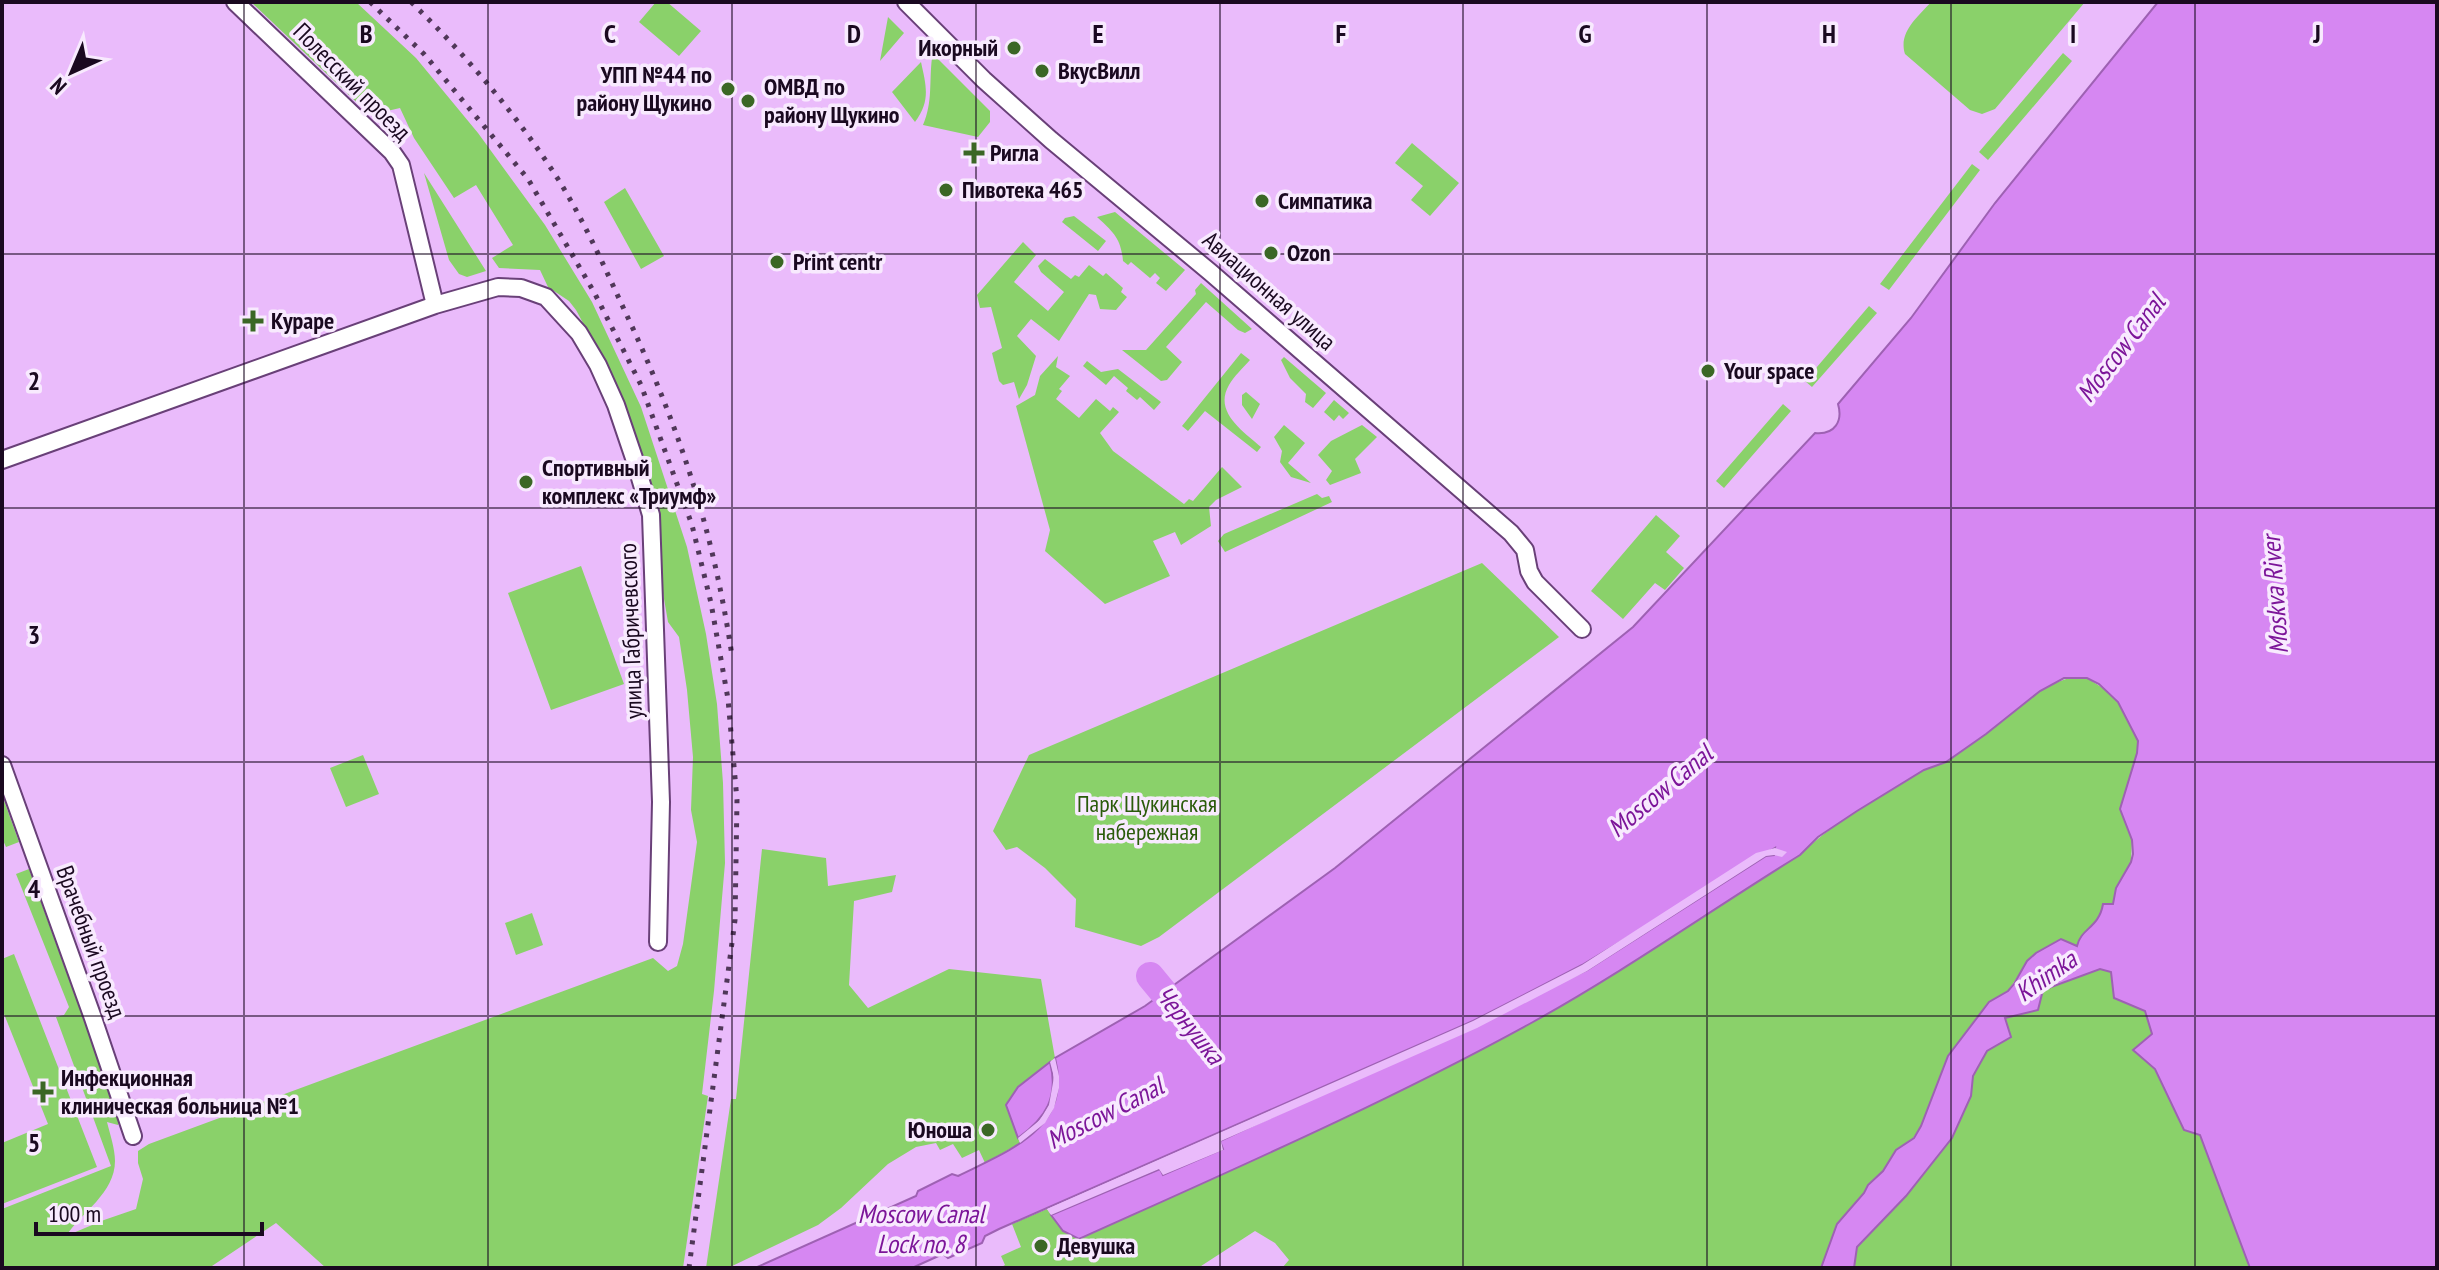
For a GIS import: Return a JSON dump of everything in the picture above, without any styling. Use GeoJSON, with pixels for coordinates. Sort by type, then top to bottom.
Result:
{"type":"FeatureCollection","features":[{"type":"Feature","properties":{"kind":"street","name":"Полесский проезд"},"geometry":{"type":"LineString","coordinates":[[235,2],[392,152],[401,165],[435,305]]}},
{"type":"Feature","properties":{"kind":"street","name":"Авиационная улица"},"geometry":{"type":"LineString","coordinates":[[906,2],[1051,140],[1210,272],[1511,533],[1525,550],[1529,571],[1535,582],[1582,629]]}},
{"type":"Feature","properties":{"kind":"street","name":"улица Габричевского"},"geometry":{"type":"LineString","coordinates":[[2,460],[435,305],[498,287],[521,288],[546,297],[579,333],[598,365],[616,405],[651,515],[661,802],[658,942]]}},
{"type":"Feature","properties":{"kind":"street","name":"Врачебный проезд"},"geometry":{"type":"LineString","coordinates":[[2,765],[133,1136]]}},
{"type":"Feature","properties":{"kind":"green space"},"geometry":{"type":"Polygon","coordinates":[[[251,2],[356,2],[416,58],[478,133],[545,225],[592,302],[641,407],[687,547],[706,634],[717,704],[723,783],[725,863],[702,1094],[708,1096],[683,1268],[326,1268],[276,1223],[209,1268],[2,1268],[2,1209],[111,1166],[56,1017],[64,1015],[69,1007],[16,874],[29,869],[120,1120],[118,1125],[107,1122],[115,1161],[109,1183],[66,1236],[136,1209],[143,1179],[138,1151],[149,1144],[653,958],[668,971],[677,966],[683,944],[697,842],[691,810],[693,757],[687,690],[679,637],[668,622],[659,570],[595,345],[576,310],[569,301],[548,287],[540,270],[499,268],[492,258],[513,245],[476,185],[454,198],[414,138],[400,108],[370,115],[251,2]]]}},
{"type":"Feature","properties":{"kind":"green space"},"geometry":{"type":"Polygon","coordinates":[[[656,2],[667,2],[701,31],[679,56],[639,22],[656,2]]]}},
{"type":"Feature","properties":{"kind":"green space"},"geometry":{"type":"Polygon","coordinates":[[[1931,2],[2085,2],[1995,109],[1982,114],[1970,110],[1905,54],[1907,32],[1931,2]]]}},
{"type":"Feature","properties":{"kind":"green space"},"geometry":{"type":"Polygon","coordinates":[[[888,17],[904,33],[880,61],[888,17]]]}},
{"type":"Feature","properties":{"kind":"green space"},"geometry":{"type":"Polygon","coordinates":[[[2063,53],[2072,61],[1988,160],[1979,152],[2063,53]]]}},
{"type":"Feature","properties":{"kind":"green space"},"geometry":{"type":"Polygon","coordinates":[[[936,57],[990,111],[990,122],[978,137],[923,125],[929,100],[932,58],[936,57]]]}},
{"type":"Feature","properties":{"kind":"green space"},"geometry":{"type":"Polygon","coordinates":[[[921,62],[926,86],[925,100],[915,122],[892,92],[921,62]]]}},
{"type":"Feature","properties":{"kind":"green space"},"geometry":{"type":"Polygon","coordinates":[[[1412,143],[1459,183],[1430,216],[1411,200],[1423,186],[1395,163],[1412,143]]]}},
{"type":"Feature","properties":{"kind":"green space"},"geometry":{"type":"Polygon","coordinates":[[[1972,164],[1980,170],[1889,290],[1880,284],[1972,164]]]}},
{"type":"Feature","properties":{"kind":"green space"},"geometry":{"type":"Polygon","coordinates":[[[424,173],[486,271],[467,277],[459,274],[449,260],[424,173]]]}},
{"type":"Feature","properties":{"kind":"green space"},"geometry":{"type":"Polygon","coordinates":[[[625,188],[664,256],[641,269],[604,202],[625,188]]]}},
{"type":"Feature","properties":{"kind":"green space"},"geometry":{"type":"Polygon","coordinates":[[[1115,212],[1185,270],[1166,291],[1156,283],[1160,278],[1155,273],[1150,278],[1131,262],[1128,265],[1123,261],[1115,236],[1097,217],[1115,212]]]}},
{"type":"Feature","properties":{"kind":"green space"},"geometry":{"type":"Polygon","coordinates":[[[1074,216],[1106,241],[1098,251],[1062,222],[1074,216]]]}},
{"type":"Feature","properties":{"kind":"green space"},"geometry":{"type":"Polygon","coordinates":[[[1023,242],[1036,255],[1014,282],[1048,311],[1064,292],[1041,272],[1038,266],[1045,259],[1071,279],[1075,275],[1079,277],[1089,265],[1103,276],[1106,273],[1123,288],[1121,292],[1127,297],[1116,310],[1100,309],[1096,295],[1089,294],[1059,341],[1031,319],[1017,336],[1036,356],[1019,399],[1014,382],[1003,385],[999,381],[992,353],[1002,348],[991,307],[980,308],[977,295],[1023,242]]]}},
{"type":"Feature","properties":{"kind":"green space"},"geometry":{"type":"Polygon","coordinates":[[[1201,283],[1252,329],[1245,333],[1238,330],[1206,302],[1166,347],[1182,362],[1167,380],[1161,381],[1122,350],[1146,350],[1196,294],[1195,290],[1201,283]]]}},
{"type":"Feature","properties":{"kind":"green space"},"geometry":{"type":"Polygon","coordinates":[[[1869,306],[1877,313],[1812,387],[1805,381],[1869,306]]]}},
{"type":"Feature","properties":{"kind":"green space"},"geometry":{"type":"Polygon","coordinates":[[[1241,353],[1250,360],[1229,385],[1225,404],[1239,428],[1261,447],[1257,452],[1205,411],[1188,431],[1182,426],[1241,353]]]}},
{"type":"Feature","properties":{"kind":"green space"},"geometry":{"type":"Polygon","coordinates":[[[1058,356],[1056,367],[1070,376],[1059,389],[1062,391],[1056,399],[1079,418],[1096,399],[1110,411],[1113,407],[1119,412],[1100,433],[1113,451],[1184,504],[1189,499],[1193,501],[1222,467],[1242,487],[1216,500],[1209,507],[1211,526],[1181,545],[1175,532],[1153,541],[1170,576],[1105,604],[1045,551],[1050,530],[1016,406],[1035,395],[1040,376],[1058,356]]]}},
{"type":"Feature","properties":{"kind":"green space"},"geometry":{"type":"Polygon","coordinates":[[[1284,357],[1326,393],[1313,408],[1305,402],[1306,394],[1290,378],[1281,360],[1284,357]]]}},
{"type":"Feature","properties":{"kind":"green space"},"geometry":{"type":"Polygon","coordinates":[[[1087,361],[1101,372],[1118,369],[1161,402],[1154,410],[1140,397],[1137,400],[1126,391],[1128,388],[1114,376],[1106,385],[1083,366],[1087,361]]]}},
{"type":"Feature","properties":{"kind":"green space"},"geometry":{"type":"Polygon","coordinates":[[[1246,392],[1260,404],[1252,419],[1242,405],[1242,395],[1246,392]]]}},
{"type":"Feature","properties":{"kind":"green space"},"geometry":{"type":"Polygon","coordinates":[[[1334,400],[1349,413],[1343,419],[1339,415],[1334,421],[1324,412],[1334,400]]]}},
{"type":"Feature","properties":{"kind":"green space"},"geometry":{"type":"Polygon","coordinates":[[[1783,404],[1791,411],[1724,488],[1716,481],[1783,404]]]}},
{"type":"Feature","properties":{"kind":"green space"},"geometry":{"type":"Polygon","coordinates":[[[1284,425],[1305,443],[1288,463],[1311,483],[1291,477],[1280,462],[1282,451],[1274,437],[1284,425]]]}},
{"type":"Feature","properties":{"kind":"green space"},"geometry":{"type":"Polygon","coordinates":[[[1362,425],[1377,437],[1355,459],[1361,473],[1330,485],[1326,480],[1332,471],[1318,455],[1331,441],[1362,425]]]}},
{"type":"Feature","properties":{"kind":"green space"},"geometry":{"type":"Polygon","coordinates":[[[1317,494],[1322,498],[1329,496],[1332,502],[1225,552],[1218,541],[1224,534],[1317,494]]]}},
{"type":"Feature","properties":{"kind":"green space"},"geometry":{"type":"Polygon","coordinates":[[[1656,515],[1680,536],[1666,552],[1684,568],[1665,590],[1655,583],[1623,619],[1591,591],[1656,515]]]}},
{"type":"Feature","properties":{"kind":"green space","name":"Парк Щукинская набережная"},"geometry":{"type":"Polygon","coordinates":[[[1482,563],[1559,637],[1159,937],[1141,946],[1075,927],[1076,899],[1045,868],[1017,847],[1006,850],[993,831],[1029,755],[1482,563]]]}},
{"type":"Feature","properties":{"kind":"green space"},"geometry":{"type":"Polygon","coordinates":[[[581,566],[624,684],[551,710],[508,593],[581,566]]]}},
{"type":"Feature","properties":{"kind":"green space"},"geometry":{"type":"Polygon","coordinates":[[[2076,677],[2087,678],[2109,692],[2118,702],[2138,741],[2120,809],[2132,840],[2131,862],[2116,888],[2113,905],[2077,947],[2061,939],[2020,973],[2008,991],[1989,1002],[1948,1056],[1921,1126],[1913,1138],[1896,1150],[1883,1171],[1837,1224],[1821,1268],[1282,1268],[1289,1260],[1275,1243],[1255,1231],[1198,1268],[1000,1268],[1005,1265],[1001,1256],[1021,1247],[1012,1224],[1047,1209],[1063,1231],[1079,1239],[1365,1108],[1533,1022],[1800,855],[1861,808],[1923,771],[1949,760],[2044,689],[2076,677]]]}},
{"type":"Feature","properties":{"kind":"green space"},"geometry":{"type":"Polygon","coordinates":[[[363,755],[379,794],[346,807],[330,768],[363,755]]]}},
{"type":"Feature","properties":{"kind":"green space"},"geometry":{"type":"Polygon","coordinates":[[[2,795],[19,842],[6,847],[2,838],[2,795]]]}},
{"type":"Feature","properties":{"kind":"green space"},"geometry":{"type":"Polygon","coordinates":[[[762,849],[826,858],[828,886],[896,875],[892,892],[854,901],[849,985],[868,1008],[949,969],[1041,979],[1055,1058],[1018,1087],[1006,1105],[1020,1143],[985,1163],[979,1150],[962,1158],[953,1144],[940,1150],[936,1143],[916,1147],[888,1164],[818,1225],[728,1268],[706,1268],[731,1099],[736,1099],[762,849]]]}},
{"type":"Feature","properties":{"kind":"green space"},"geometry":{"type":"Polygon","coordinates":[[[532,913],[543,945],[516,955],[505,923],[532,913]]]}},
{"type":"Feature","properties":{"kind":"green space"},"geometry":{"type":"Polygon","coordinates":[[[14,954],[97,1167],[2,1204],[2,1143],[48,1124],[2,1009],[2,959],[14,954]]]}},
{"type":"Feature","properties":{"kind":"green space"},"geometry":{"type":"Polygon","coordinates":[[[2100,969],[2111,972],[2115,998],[2145,1011],[2153,1034],[2133,1050],[2155,1069],[2184,1130],[2200,1135],[2250,1268],[1854,1268],[1857,1247],[1906,1196],[1952,1138],[1971,1096],[1973,1076],[1987,1051],[2010,1037],[2004,1018],[2037,1010],[2042,990],[2100,969]]]}},
{"type":"Feature","properties":{"kind":"water"},"geometry":{"type":"Polygon","coordinates":[[[2158,2],[2437,2],[2437,1268],[2250,1268],[2200,1135],[2184,1130],[2155,1069],[2133,1050],[2152,1034],[2145,1011],[2114,998],[2111,972],[2100,969],[2043,990],[2038,1010],[2005,1018],[2011,1037],[1987,1051],[1973,1076],[1971,1096],[1952,1138],[1906,1196],[1857,1247],[1854,1268],[1821,1268],[1837,1224],[1883,1171],[1896,1150],[1914,1138],[1948,1056],[1989,1002],[2008,991],[2027,961],[2036,953],[2061,939],[2077,946],[2082,935],[2098,918],[2103,904],[2113,904],[2116,888],[2131,862],[2132,840],[2120,809],[2138,741],[2118,702],[2099,684],[2087,678],[2064,678],[2040,691],[1946,762],[1924,770],[1857,811],[1818,837],[1800,855],[1533,1022],[1308,1135],[1079,1239],[1063,1231],[1051,1215],[1160,1169],[1163,1175],[1223,1149],[1220,1141],[1587,970],[1766,856],[1774,855],[1775,848],[1582,965],[1473,1021],[999,1229],[985,1236],[982,1243],[948,1258],[943,1254],[912,1268],[755,1268],[916,1196],[918,1191],[952,1174],[958,1176],[1033,1134],[1055,1102],[1058,1082],[1055,1058],[1145,1006],[1335,868],[1633,627],[1815,433],[1828,432],[1836,426],[1838,404],[1911,318],[1995,203],[2158,2]]]}},
{"type":"Feature","properties":{"kind":"water"},"geometry":{"type":"Polygon","coordinates":[[[1050,1062],[1053,1086],[1048,1106],[1036,1123],[1018,1138],[1006,1105],[1018,1087],[1050,1062]]]}},
{"type":"Feature","properties":{"kind":"pier"},"geometry":{"type":"Polygon","coordinates":[[[1775,848],[1787,852],[1782,857],[1766,856],[1587,971],[1477,1028],[1221,1141],[1223,1150],[1163,1175],[1159,1169],[1051,1215],[1047,1209],[1473,1021],[1582,965],[1756,853],[1775,848]],[[1217,1140],[1131,1177],[1159,1165],[1165,1170],[1218,1148],[1217,1140]]]}},
{"type":"Feature","properties":{"kind":"pier"},"geometry":{"type":"Polygon","coordinates":[[[1055,1058],[1059,1088],[1054,1108],[1045,1123],[1020,1143],[1018,1138],[1040,1120],[1049,1105],[1054,1077],[1050,1062],[1055,1058]]]}},
{"type":"Feature","properties":{"kind":"waterway","name":"Чернушка"},"geometry":{"type":"LineString","coordinates":[[1150,976],[1188,1022]]}},
{"type":"Feature","properties":{"kind":"railway"},"geometry":{"type":"LineString","coordinates":[[370,2],[424,54],[528,179],[594,292],[641,385],[692,525],[711,603],[728,699],[737,800],[735,920],[689,1268]]}},
{"type":"Feature","properties":{"kind":"railway"},"geometry":{"type":"LineString","coordinates":[[411,2],[471,64],[508,108],[558,179],[596,249],[648,362],[680,443],[716,568],[732,656]]}},
{"type":"Feature","properties":{"kind":"place","name":"Икорный"},"geometry":{"type":"Point","coordinates":[1014,48]}},
{"type":"Feature","properties":{"kind":"place","name":"ВкусВилл"},"geometry":{"type":"Point","coordinates":[1042,71]}},
{"type":"Feature","properties":{"kind":"place","name":"УПП №44 по району Щукино"},"geometry":{"type":"Point","coordinates":[728,89]}},
{"type":"Feature","properties":{"kind":"place","name":"ОМВД по району Щукино"},"geometry":{"type":"Point","coordinates":[748,101]}},
{"type":"Feature","properties":{"kind":"place","name":"Ригла"},"geometry":{"type":"Point","coordinates":[974,153]}},
{"type":"Feature","properties":{"kind":"place","name":"Пивотека 465"},"geometry":{"type":"Point","coordinates":[946,190]}},
{"type":"Feature","properties":{"kind":"place","name":"Симпатика"},"geometry":{"type":"Point","coordinates":[1262,201]}},
{"type":"Feature","properties":{"kind":"place","name":"Ozon"},"geometry":{"type":"Point","coordinates":[1271,253]}},
{"type":"Feature","properties":{"kind":"place","name":"Print centr"},"geometry":{"type":"Point","coordinates":[777,262]}},
{"type":"Feature","properties":{"kind":"place","name":"Кураре"},"geometry":{"type":"Point","coordinates":[253,321]}},
{"type":"Feature","properties":{"kind":"place","name":"Your space"},"geometry":{"type":"Point","coordinates":[1708,371]}},
{"type":"Feature","properties":{"kind":"place","name":"Спортивный комплекс «Триумф»"},"geometry":{"type":"Point","coordinates":[526,482]}},
{"type":"Feature","properties":{"kind":"place","name":"Инфекционная клиническая больница №1"},"geometry":{"type":"Point","coordinates":[43,1092]}},
{"type":"Feature","properties":{"kind":"place","name":"Юноша"},"geometry":{"type":"Point","coordinates":[988,1130]}},
{"type":"Feature","properties":{"kind":"place","name":"Девушка"},"geometry":{"type":"Point","coordinates":[1041,1246]}},
{"type":"Feature","properties":{"kind":"water label","name":"Moscow Canal"},"geometry":{"type":"Point","coordinates":[2121,348]}},
{"type":"Feature","properties":{"kind":"water label","name":"Moskva River"},"geometry":{"type":"Point","coordinates":[2275,595]}},
{"type":"Feature","properties":{"kind":"water label","name":"Moscow Canal"},"geometry":{"type":"Point","coordinates":[1660,791]}},
{"type":"Feature","properties":{"kind":"water label","name":"Khimka"},"geometry":{"type":"Point","coordinates":[2046,976]}},
{"type":"Feature","properties":{"kind":"water label","name":"Moscow Canal"},"geometry":{"type":"Point","coordinates":[1105,1113]}},
{"type":"Feature","properties":{"kind":"water label","name":"Moscow Canal Lock no. 8"},"geometry":{"type":"Point","coordinates":[921,1229]}}]}
